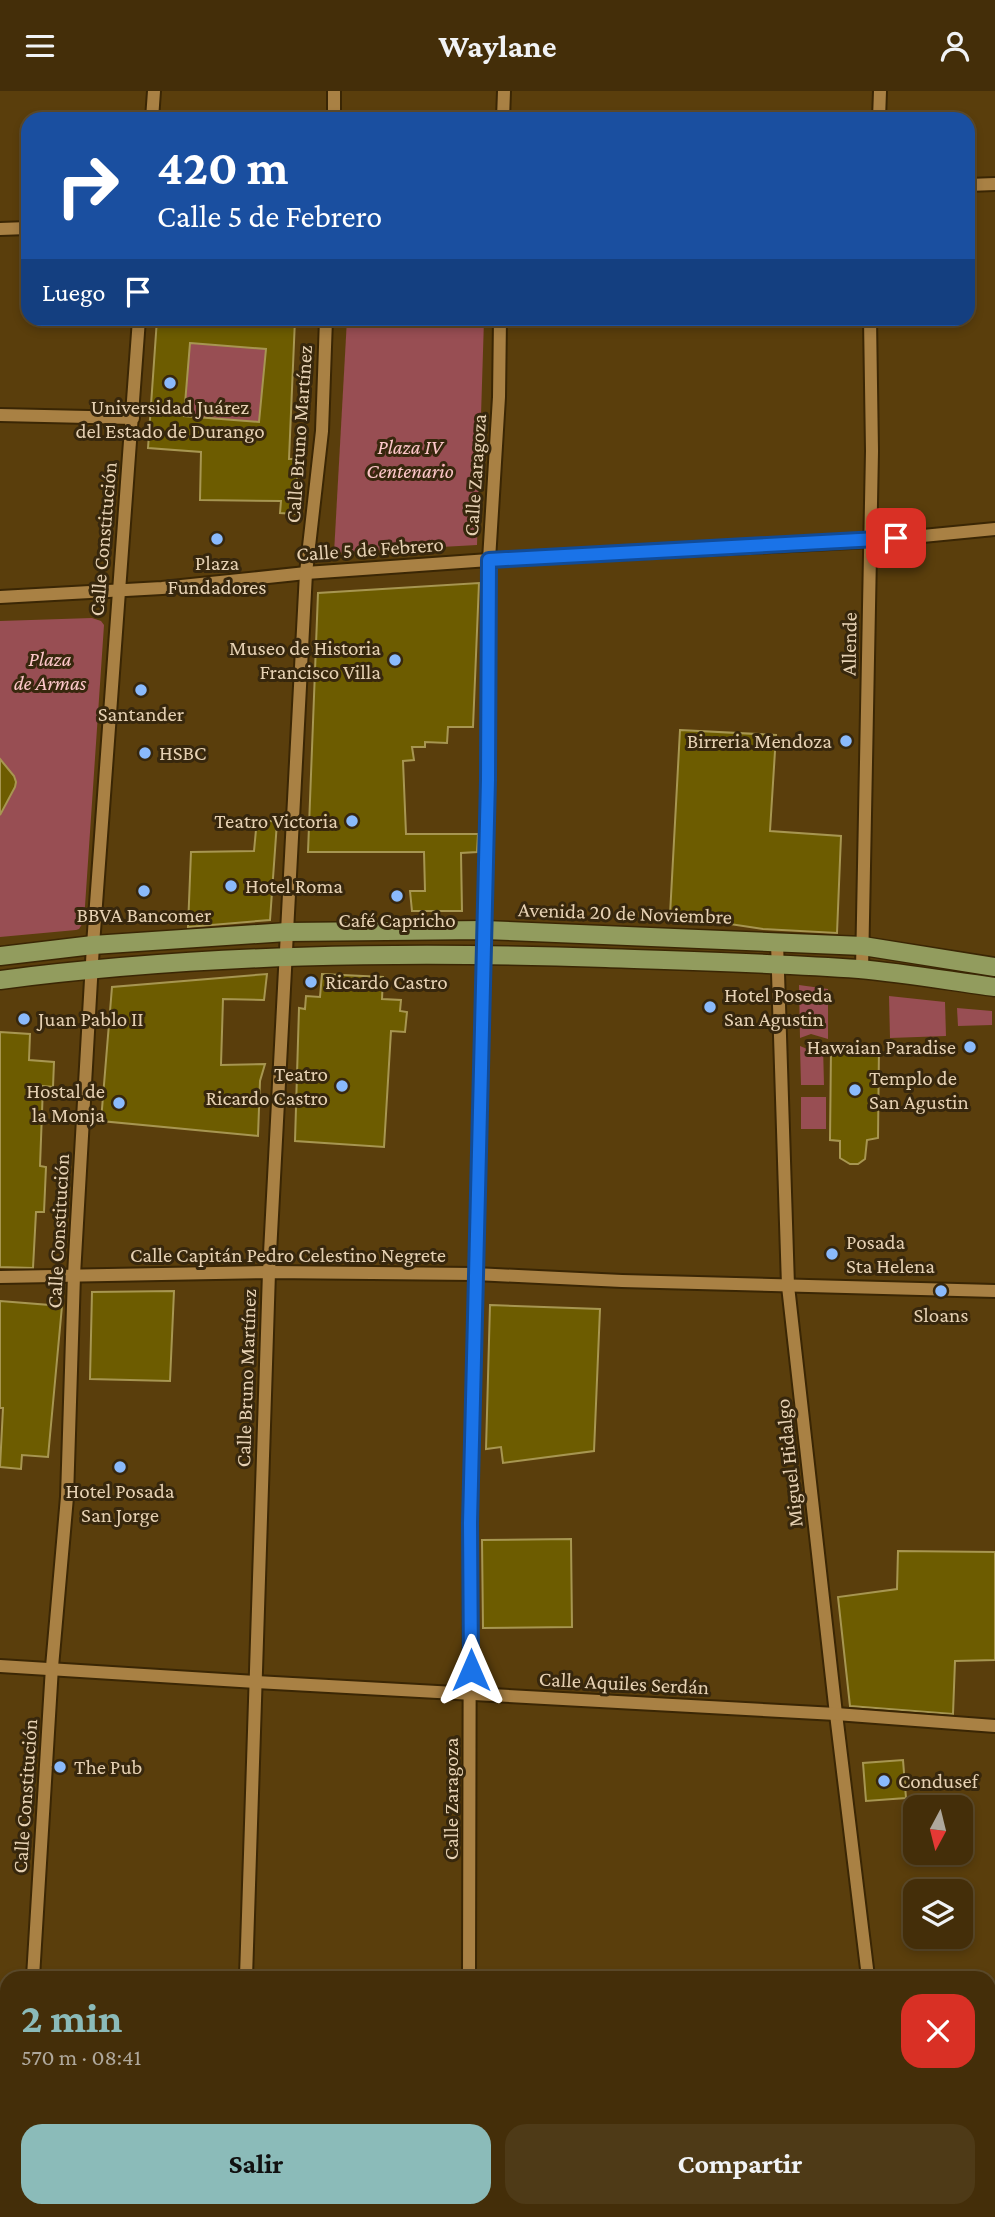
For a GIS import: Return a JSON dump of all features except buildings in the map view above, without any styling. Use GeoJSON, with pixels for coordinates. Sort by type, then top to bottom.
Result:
{"type":"FeatureCollection","features":[{"type":"Feature","properties":{"kind":"main road","name":"Avenida 20 de Noviembre"},"geometry":{"type":"LineString","coordinates":[[0,956],[93,945],[287,932],[484,930],[863,946],[995,967]]}},
{"type":"Feature","properties":{"kind":"main road"},"geometry":{"type":"LineString","coordinates":[[0,980],[93,968],[285,956],[485,954],[862,969],[995,987]]}},
{"type":"Feature","properties":{"kind":"street"},"geometry":{"type":"LineString","coordinates":[[152,112],[154,91]]}},
{"type":"Feature","properties":{"kind":"street"},"geometry":{"type":"LineString","coordinates":[[334,91],[334,112]]}},
{"type":"Feature","properties":{"kind":"street"},"geometry":{"type":"LineString","coordinates":[[503,112],[504,91]]}},
{"type":"Feature","properties":{"kind":"street"},"geometry":{"type":"LineString","coordinates":[[879,112],[880,91]]}},
{"type":"Feature","properties":{"kind":"street"},"geometry":{"type":"LineString","coordinates":[[975,184],[995,184]]}},
{"type":"Feature","properties":{"kind":"street"},"geometry":{"type":"LineString","coordinates":[[0,229],[21,228]]}},
{"type":"Feature","properties":{"kind":"street","name":"Calle Constitución"},"geometry":{"type":"LineString","coordinates":[[33,1971],[52,1667],[67,1497],[74,1275],[93,945],[139,326]]}},
{"type":"Feature","properties":{"kind":"street","name":"Calle Bruno Martínez"},"geometry":{"type":"LineString","coordinates":[[246,1971],[268,1272],[306,573],[322,431],[326,326]]}},
{"type":"Feature","properties":{"kind":"street","name":"Calle Zaragoza"},"geometry":{"type":"LineString","coordinates":[[469,1971],[470,1523],[485,954],[489,560],[499,397],[500,326]]}},
{"type":"Feature","properties":{"kind":"street","name":"Allende"},"geometry":{"type":"LineString","coordinates":[[862,969],[871,541],[870,326]]}},
{"type":"Feature","properties":{"kind":"street"},"geometry":{"type":"LineString","coordinates":[[0,415],[133,418]]}},
{"type":"Feature","properties":{"kind":"street","name":"Calle 5 de Febrero"},"geometry":{"type":"LineString","coordinates":[[0,597],[489,560],[871,541],[995,529]]}},
{"type":"Feature","properties":{"kind":"street","name":"Miguel Hidalgo"},"geometry":{"type":"LineString","coordinates":[[777,942],[788,1286],[866,1971]]}},
{"type":"Feature","properties":{"kind":"street","name":"Calle Capitán Pedro Celestino Negrete"},"geometry":{"type":"LineString","coordinates":[[0,1277],[268,1272],[475,1274],[995,1291]]}},
{"type":"Feature","properties":{"kind":"street","name":"Calle Aquiles Serdán"},"geometry":{"type":"LineString","coordinates":[[0,1665],[836,1714],[995,1726]]}},
{"type":"Feature","properties":{"kind":"green space","name":"Plaza IV Centenario"},"geometry":{"type":"Polygon","coordinates":[[[347,326],[484,326],[477,545],[334,553],[347,326]]]}},
{"type":"Feature","properties":{"kind":"green space"},"geometry":{"type":"Polygon","coordinates":[[[190,343],[266,349],[259,422],[184,416],[190,343]]]}},
{"type":"Feature","properties":{"kind":"green space","name":"Plaza de Armas"},"geometry":{"type":"Polygon","coordinates":[[[92,618],[104,625],[84,921],[76,930],[0,937],[0,798],[12,793],[16,782],[0,768],[0,621],[92,618]]]}},
{"type":"Feature","properties":{"kind":"green space"},"geometry":{"type":"Polygon","coordinates":[[[799,985],[828,989],[828,1039],[811,1034],[800,1038],[799,985]]]}},
{"type":"Feature","properties":{"kind":"green space"},"geometry":{"type":"Polygon","coordinates":[[[889,996],[945,1002],[946,1036],[890,1038],[889,996]]]}},
{"type":"Feature","properties":{"kind":"green space"},"geometry":{"type":"Polygon","coordinates":[[[957,1008],[992,1011],[992,1025],[958,1026],[957,1008]]]}},
{"type":"Feature","properties":{"kind":"green space"},"geometry":{"type":"Polygon","coordinates":[[[800,1046],[812,1051],[823,1046],[824,1085],[801,1085],[800,1046]]]}},
{"type":"Feature","properties":{"kind":"green space"},"geometry":{"type":"Polygon","coordinates":[[[801,1097],[826,1097],[826,1129],[801,1129],[801,1097]]]}},
{"type":"Feature","properties":{"kind":"place","name":"Universidad Juárez del Estado de Durango"},"geometry":{"type":"Point","coordinates":[170,383]}},
{"type":"Feature","properties":{"kind":"place","name":"Plaza Fundadores"},"geometry":{"type":"Point","coordinates":[217,539]}},
{"type":"Feature","properties":{"kind":"place","name":"Museo de Historia Francisco Villa"},"geometry":{"type":"Point","coordinates":[395,660]}},
{"type":"Feature","properties":{"kind":"place","name":"Santander"},"geometry":{"type":"Point","coordinates":[141,690]}},
{"type":"Feature","properties":{"kind":"place","name":"Birreria Mendoza"},"geometry":{"type":"Point","coordinates":[846,741]}},
{"type":"Feature","properties":{"kind":"place","name":"HSBC"},"geometry":{"type":"Point","coordinates":[145,753]}},
{"type":"Feature","properties":{"kind":"place","name":"Teatro Victoria"},"geometry":{"type":"Point","coordinates":[352,821]}},
{"type":"Feature","properties":{"kind":"place","name":"Hotel Roma"},"geometry":{"type":"Point","coordinates":[231,886]}},
{"type":"Feature","properties":{"kind":"place","name":"BBVA Bancomer"},"geometry":{"type":"Point","coordinates":[144,891]}},
{"type":"Feature","properties":{"kind":"place","name":"Café Capricho"},"geometry":{"type":"Point","coordinates":[397,896]}},
{"type":"Feature","properties":{"kind":"place","name":"Ricardo Castro"},"geometry":{"type":"Point","coordinates":[311,982]}},
{"type":"Feature","properties":{"kind":"place","name":"Hotel Poseda San Agustin"},"geometry":{"type":"Point","coordinates":[710,1007]}},
{"type":"Feature","properties":{"kind":"place","name":"Juan Pablo II"},"geometry":{"type":"Point","coordinates":[24,1019]}},
{"type":"Feature","properties":{"kind":"place","name":"Hawaian Paradise"},"geometry":{"type":"Point","coordinates":[970,1047]}},
{"type":"Feature","properties":{"kind":"place","name":"Teatro Ricardo Castro"},"geometry":{"type":"Point","coordinates":[342,1086]}},
{"type":"Feature","properties":{"kind":"place","name":"Templo de San Agustin"},"geometry":{"type":"Point","coordinates":[855,1090]}},
{"type":"Feature","properties":{"kind":"place","name":"Hostal de la Monja"},"geometry":{"type":"Point","coordinates":[119,1103]}},
{"type":"Feature","properties":{"kind":"place","name":"Posada Sta Helena"},"geometry":{"type":"Point","coordinates":[832,1254]}},
{"type":"Feature","properties":{"kind":"place","name":"Sloans"},"geometry":{"type":"Point","coordinates":[941,1291]}},
{"type":"Feature","properties":{"kind":"place","name":"Hotel Posada San Jorge"},"geometry":{"type":"Point","coordinates":[120,1467]}},
{"type":"Feature","properties":{"kind":"place","name":"The Pub"},"geometry":{"type":"Point","coordinates":[60,1767]}},
{"type":"Feature","properties":{"kind":"place","name":"Condusef"},"geometry":{"type":"Point","coordinates":[884,1781]}},
{"type":"Feature","properties":{"kind":"route"},"geometry":{"type":"LineString","coordinates":[[471,1670],[470,1523],[485,954],[489,560],[896,538]]}}]}
